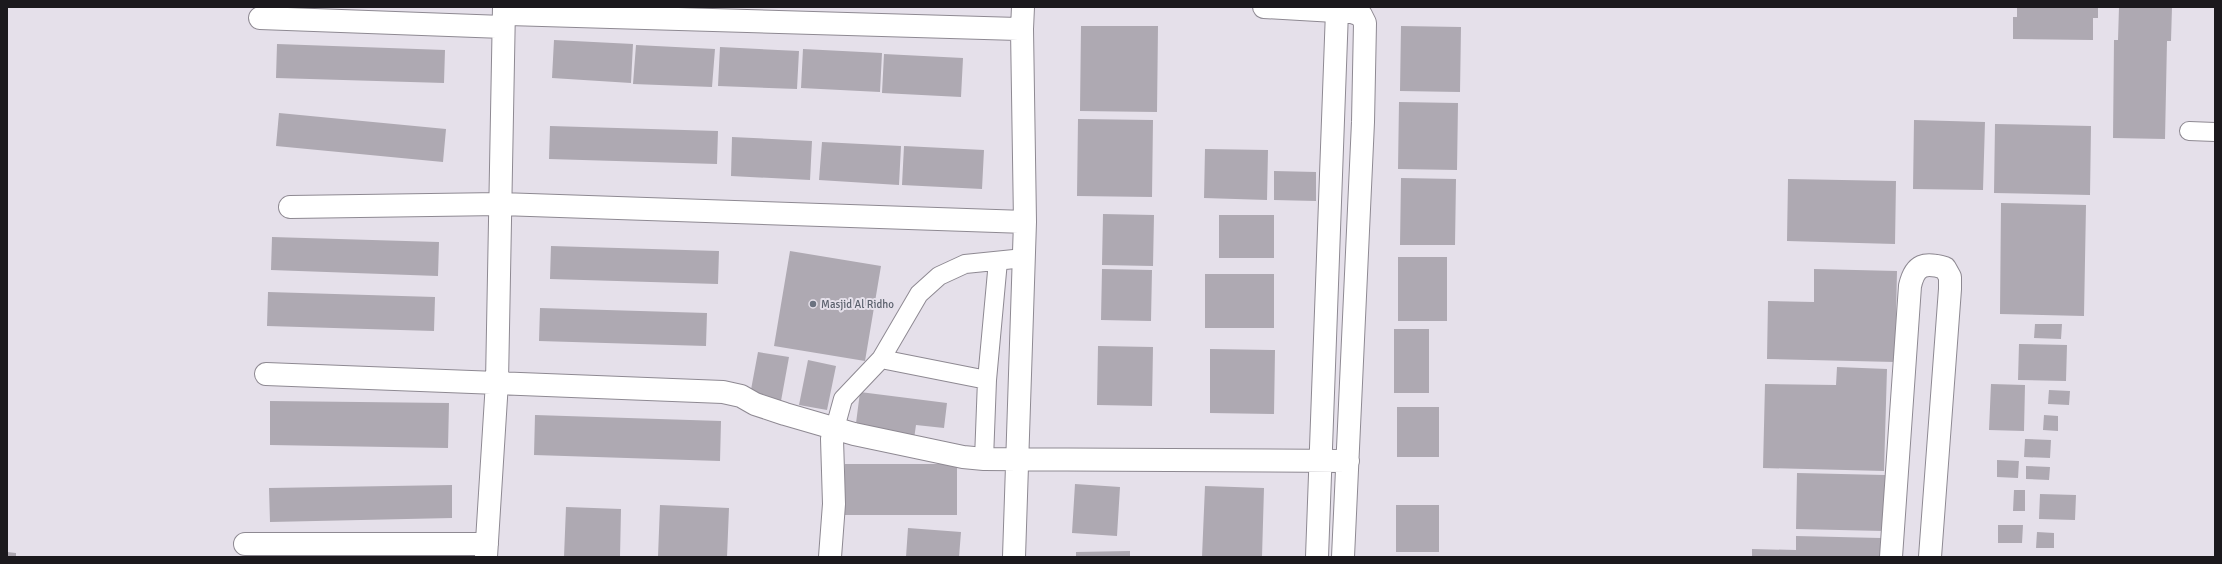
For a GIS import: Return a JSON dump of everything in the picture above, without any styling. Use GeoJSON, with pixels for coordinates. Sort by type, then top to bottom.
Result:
{"type":"FeatureCollection","features":[{"type":"Feature","properties":{"kind":"street"},"geometry":{"type":"LineString","coordinates":[[1014,557],[1025,222],[1022,29],[1023,7]]}},
{"type":"Feature","properties":{"kind":"street"},"geometry":{"type":"LineString","coordinates":[[1264,7],[1337,11],[1361,15],[1365,23],[1357,251],[1343,557]]}},
{"type":"Feature","properties":{"kind":"street"},"geometry":{"type":"LineString","coordinates":[[1317,557],[1337,11]]}},
{"type":"Feature","properties":{"kind":"street"},"geometry":{"type":"LineString","coordinates":[[260,18],[504,16],[1022,29]]}},
{"type":"Feature","properties":{"kind":"street"},"geometry":{"type":"LineString","coordinates":[[245,544],[487,551],[497,382],[504,16]]}},
{"type":"Feature","properties":{"kind":"street"},"geometry":{"type":"LineString","coordinates":[[290,207],[500,204],[1025,222]]}},
{"type":"Feature","properties":{"kind":"street"},"geometry":{"type":"LineString","coordinates":[[1328,251],[1357,251]]}},
{"type":"Feature","properties":{"kind":"street"},"geometry":{"type":"LineString","coordinates":[[1891,557],[1910,286],[1913,276],[1920,266],[1932,264],[1945,268],[1950,277],[1950,289],[1930,557]]}},
{"type":"Feature","properties":{"kind":"street"},"geometry":{"type":"LineString","coordinates":[[266,374],[723,392],[741,396],[755,404],[785,414],[835,428],[903,445],[963,457],[984,459],[1348,461]]}},
{"type":"Feature","properties":{"kind":"street"},"geometry":{"type":"LineString","coordinates":[[830,557],[834,504],[832,439],[835,428]]}},
{"type":"Feature","properties":{"kind":"lane"},"geometry":{"type":"LineString","coordinates":[[2189,131],[2215,132]]}},
{"type":"Feature","properties":{"kind":"lane"},"geometry":{"type":"LineString","coordinates":[[835,428],[843,399],[881,359],[919,294],[938,276],[964,264],[1024,258]]}},
{"type":"Feature","properties":{"kind":"lane"},"geometry":{"type":"LineString","coordinates":[[984,459],[987,380],[998,261]]}},
{"type":"Feature","properties":{"kind":"lane"},"geometry":{"type":"LineString","coordinates":[[881,359],[987,380]]}},
{"type":"Feature","properties":{"kind":"building"},"geometry":{"type":"Polygon","coordinates":[[[2017,7],[2098,7],[2098,18],[2093,18],[2093,40],[2013,39],[2013,17],[2017,17],[2017,7]]]}},
{"type":"Feature","properties":{"kind":"building"},"geometry":{"type":"Polygon","coordinates":[[[2119,7],[2172,7],[2171,41],[2167,41],[2165,139],[2113,138],[2114,40],[2118,40],[2119,7]]]}},
{"type":"Feature","properties":{"kind":"building"},"geometry":{"type":"Polygon","coordinates":[[[1081,26],[1158,26],[1157,112],[1080,111],[1081,26]]]}},
{"type":"Feature","properties":{"kind":"building"},"geometry":{"type":"Polygon","coordinates":[[[1401,26],[1461,27],[1460,92],[1400,91],[1401,26]]]}},
{"type":"Feature","properties":{"kind":"building"},"geometry":{"type":"Polygon","coordinates":[[[554,40],[633,44],[631,83],[552,78],[554,40]]]}},
{"type":"Feature","properties":{"kind":"building"},"geometry":{"type":"Polygon","coordinates":[[[277,44],[445,50],[444,83],[276,78],[277,44]]]}},
{"type":"Feature","properties":{"kind":"building"},"geometry":{"type":"Polygon","coordinates":[[[636,45],[715,49],[712,87],[633,84],[636,45]]]}},
{"type":"Feature","properties":{"kind":"building"},"geometry":{"type":"Polygon","coordinates":[[[720,47],[799,51],[797,89],[718,86],[720,47]]]}},
{"type":"Feature","properties":{"kind":"building"},"geometry":{"type":"Polygon","coordinates":[[[803,49],[882,53],[880,92],[801,88],[803,49]]]}},
{"type":"Feature","properties":{"kind":"building"},"geometry":{"type":"Polygon","coordinates":[[[884,54],[963,58],[961,97],[882,93],[884,54]]]}},
{"type":"Feature","properties":{"kind":"building"},"geometry":{"type":"Polygon","coordinates":[[[1399,102],[1458,103],[1457,170],[1398,169],[1399,102]]]}},
{"type":"Feature","properties":{"kind":"building"},"geometry":{"type":"Polygon","coordinates":[[[279,113],[446,129],[443,162],[276,146],[279,113]]]}},
{"type":"Feature","properties":{"kind":"building"},"geometry":{"type":"Polygon","coordinates":[[[1078,119],[1153,120],[1152,197],[1077,196],[1078,119]]]}},
{"type":"Feature","properties":{"kind":"building"},"geometry":{"type":"Polygon","coordinates":[[[1914,120],[1985,122],[1983,190],[1913,189],[1914,120]]]}},
{"type":"Feature","properties":{"kind":"building"},"geometry":{"type":"Polygon","coordinates":[[[1995,124],[2091,126],[2090,195],[1994,193],[1995,124]]]}},
{"type":"Feature","properties":{"kind":"building"},"geometry":{"type":"Polygon","coordinates":[[[550,126],[718,131],[717,164],[549,159],[550,126]]]}},
{"type":"Feature","properties":{"kind":"building"},"geometry":{"type":"Polygon","coordinates":[[[732,137],[812,141],[810,180],[731,176],[732,137]]]}},
{"type":"Feature","properties":{"kind":"building"},"geometry":{"type":"Polygon","coordinates":[[[822,142],[901,146],[899,185],[819,180],[822,142]]]}},
{"type":"Feature","properties":{"kind":"building"},"geometry":{"type":"Polygon","coordinates":[[[904,146],[984,150],[982,189],[902,185],[904,146]]]}},
{"type":"Feature","properties":{"kind":"building"},"geometry":{"type":"Polygon","coordinates":[[[1205,149],[1268,150],[1267,200],[1204,198],[1205,149]]]}},
{"type":"Feature","properties":{"kind":"building"},"geometry":{"type":"Polygon","coordinates":[[[1274,171],[1316,172],[1316,201],[1274,200],[1274,171]]]}},
{"type":"Feature","properties":{"kind":"building"},"geometry":{"type":"Polygon","coordinates":[[[1401,178],[1456,179],[1455,245],[1400,245],[1401,178]]]}},
{"type":"Feature","properties":{"kind":"building"},"geometry":{"type":"Polygon","coordinates":[[[1788,179],[1896,181],[1895,244],[1787,241],[1788,179]]]}},
{"type":"Feature","properties":{"kind":"building"},"geometry":{"type":"Polygon","coordinates":[[[2001,203],[2086,205],[2084,316],[2000,314],[2001,203]]]}},
{"type":"Feature","properties":{"kind":"building"},"geometry":{"type":"Polygon","coordinates":[[[1103,214],[1154,215],[1153,266],[1102,265],[1103,214]]]}},
{"type":"Feature","properties":{"kind":"building"},"geometry":{"type":"Polygon","coordinates":[[[1219,215],[1274,215],[1274,258],[1219,258],[1219,215]]]}},
{"type":"Feature","properties":{"kind":"building"},"geometry":{"type":"Polygon","coordinates":[[[272,237],[439,242],[438,276],[271,270],[272,237]]]}},
{"type":"Feature","properties":{"kind":"building"},"geometry":{"type":"Polygon","coordinates":[[[551,246],[719,251],[718,284],[550,279],[551,246]]]}},
{"type":"Feature","properties":{"kind":"building","name":"Masjid Al Ridho"},"geometry":{"type":"Polygon","coordinates":[[[790,251],[881,266],[865,361],[774,346],[790,251]]]}},
{"type":"Feature","properties":{"kind":"building"},"geometry":{"type":"Polygon","coordinates":[[[1398,257],[1447,257],[1447,321],[1398,321],[1398,257]]]}},
{"type":"Feature","properties":{"kind":"building"},"geometry":{"type":"Polygon","coordinates":[[[1102,269],[1152,270],[1151,321],[1101,320],[1102,269]]]}},
{"type":"Feature","properties":{"kind":"building"},"geometry":{"type":"Polygon","coordinates":[[[1814,269],[1897,271],[1895,362],[1767,359],[1768,301],[1814,302],[1814,269]]]}},
{"type":"Feature","properties":{"kind":"building"},"geometry":{"type":"Polygon","coordinates":[[[1205,274],[1274,274],[1274,328],[1205,328],[1205,274]]]}},
{"type":"Feature","properties":{"kind":"building"},"geometry":{"type":"Polygon","coordinates":[[[268,292],[435,297],[434,331],[267,326],[268,292]]]}},
{"type":"Feature","properties":{"kind":"building"},"geometry":{"type":"Polygon","coordinates":[[[540,308],[707,313],[706,346],[539,341],[540,308]]]}},
{"type":"Feature","properties":{"kind":"building"},"geometry":{"type":"Polygon","coordinates":[[[2035,324],[2062,324],[2061,339],[2034,338],[2035,324]]]}},
{"type":"Feature","properties":{"kind":"building"},"geometry":{"type":"Polygon","coordinates":[[[1394,329],[1429,329],[1429,393],[1394,393],[1394,329]]]}},
{"type":"Feature","properties":{"kind":"building"},"geometry":{"type":"Polygon","coordinates":[[[2019,344],[2067,345],[2066,381],[2018,380],[2019,344]]]}},
{"type":"Feature","properties":{"kind":"building"},"geometry":{"type":"Polygon","coordinates":[[[1098,346],[1153,347],[1152,406],[1097,405],[1098,346]]]}},
{"type":"Feature","properties":{"kind":"building"},"geometry":{"type":"Polygon","coordinates":[[[1210,349],[1275,350],[1274,414],[1210,413],[1210,349]]]}},
{"type":"Feature","properties":{"kind":"building"},"geometry":{"type":"Polygon","coordinates":[[[758,352],[789,357],[781,401],[750,395],[758,352]]]}},
{"type":"Feature","properties":{"kind":"building"},"geometry":{"type":"Polygon","coordinates":[[[808,360],[836,366],[827,410],[799,405],[808,360]]]}},
{"type":"Feature","properties":{"kind":"building"},"geometry":{"type":"Polygon","coordinates":[[[1837,367],[1887,369],[1884,471],[1763,468],[1765,384],[1836,385],[1837,367]]]}},
{"type":"Feature","properties":{"kind":"building"},"geometry":{"type":"Polygon","coordinates":[[[1991,384],[2025,385],[2024,431],[1989,430],[1991,384]]]}},
{"type":"Feature","properties":{"kind":"building"},"geometry":{"type":"Polygon","coordinates":[[[2049,390],[2070,391],[2069,405],[2048,404],[2049,390]]]}},
{"type":"Feature","properties":{"kind":"building"},"geometry":{"type":"Polygon","coordinates":[[[860,392],[947,403],[944,428],[916,425],[914,439],[855,431],[860,392]]]}},
{"type":"Feature","properties":{"kind":"building"},"geometry":{"type":"Polygon","coordinates":[[[270,401],[449,403],[448,448],[270,445],[270,401]]]}},
{"type":"Feature","properties":{"kind":"building"},"geometry":{"type":"Polygon","coordinates":[[[1397,407],[1439,407],[1439,457],[1397,457],[1397,407]]]}},
{"type":"Feature","properties":{"kind":"building"},"geometry":{"type":"Polygon","coordinates":[[[535,415],[721,421],[720,461],[534,455],[535,415]]]}},
{"type":"Feature","properties":{"kind":"building"},"geometry":{"type":"Polygon","coordinates":[[[2044,415],[2058,416],[2058,431],[2043,430],[2044,415]]]}},
{"type":"Feature","properties":{"kind":"building"},"geometry":{"type":"Polygon","coordinates":[[[2025,439],[2051,440],[2050,458],[2024,457],[2025,439]]]}},
{"type":"Feature","properties":{"kind":"building"},"geometry":{"type":"Polygon","coordinates":[[[1997,460],[2019,461],[2018,478],[1997,477],[1997,460]]]}},
{"type":"Feature","properties":{"kind":"building"},"geometry":{"type":"Polygon","coordinates":[[[845,464],[957,464],[957,515],[845,515],[845,464]]]}},
{"type":"Feature","properties":{"kind":"building"},"geometry":{"type":"Polygon","coordinates":[[[2026,466],[2050,467],[2049,480],[2026,479],[2026,466]]]}},
{"type":"Feature","properties":{"kind":"building"},"geometry":{"type":"Polygon","coordinates":[[[1797,473],[1885,475],[1883,531],[1796,529],[1797,473]]]}},
{"type":"Feature","properties":{"kind":"building"},"geometry":{"type":"Polygon","coordinates":[[[1075,484],[1120,487],[1117,536],[1072,533],[1075,484]]]}},
{"type":"Feature","properties":{"kind":"building"},"geometry":{"type":"Polygon","coordinates":[[[452,485],[452,518],[270,522],[269,488],[452,485]]]}},
{"type":"Feature","properties":{"kind":"building"},"geometry":{"type":"Polygon","coordinates":[[[1205,486],[1264,488],[1262,557],[1202,557],[1205,486]]]}},
{"type":"Feature","properties":{"kind":"building"},"geometry":{"type":"Polygon","coordinates":[[[2014,490],[2025,490],[2025,511],[2013,511],[2014,490]]]}},
{"type":"Feature","properties":{"kind":"building"},"geometry":{"type":"Polygon","coordinates":[[[2040,494],[2076,495],[2075,520],[2039,519],[2040,494]]]}},
{"type":"Feature","properties":{"kind":"building"},"geometry":{"type":"Polygon","coordinates":[[[660,505],[729,508],[727,557],[658,557],[660,505]]]}},
{"type":"Feature","properties":{"kind":"building"},"geometry":{"type":"Polygon","coordinates":[[[1396,505],[1439,505],[1439,552],[1396,552],[1396,505]]]}},
{"type":"Feature","properties":{"kind":"building"},"geometry":{"type":"Polygon","coordinates":[[[566,507],[621,509],[620,557],[564,557],[566,507]]]}},
{"type":"Feature","properties":{"kind":"building"},"geometry":{"type":"Polygon","coordinates":[[[1998,525],[2023,525],[2022,543],[1998,543],[1998,525]]]}},
{"type":"Feature","properties":{"kind":"building"},"geometry":{"type":"Polygon","coordinates":[[[908,528],[961,532],[959,557],[906,557],[908,528]]]}},
{"type":"Feature","properties":{"kind":"building"},"geometry":{"type":"Polygon","coordinates":[[[2037,532],[2054,533],[2054,548],[2036,548],[2037,532]]]}},
{"type":"Feature","properties":{"kind":"building"},"geometry":{"type":"Polygon","coordinates":[[[1796,536],[1881,538],[1880,557],[1752,557],[1752,549],[1796,550],[1796,536]]]}},
{"type":"Feature","properties":{"kind":"building"},"geometry":{"type":"Polygon","coordinates":[[[1130,551],[1130,557],[1076,557],[1076,552],[1130,551]]]}},
{"type":"Feature","properties":{"kind":"building"},"geometry":{"type":"Polygon","coordinates":[[[7,552],[16,553],[16,557],[7,557],[7,552]]]}},
{"type":"Feature","properties":{"kind":"place","name":"Masjid Al Ridho"},"geometry":{"type":"Point","coordinates":[813,304]}}]}
